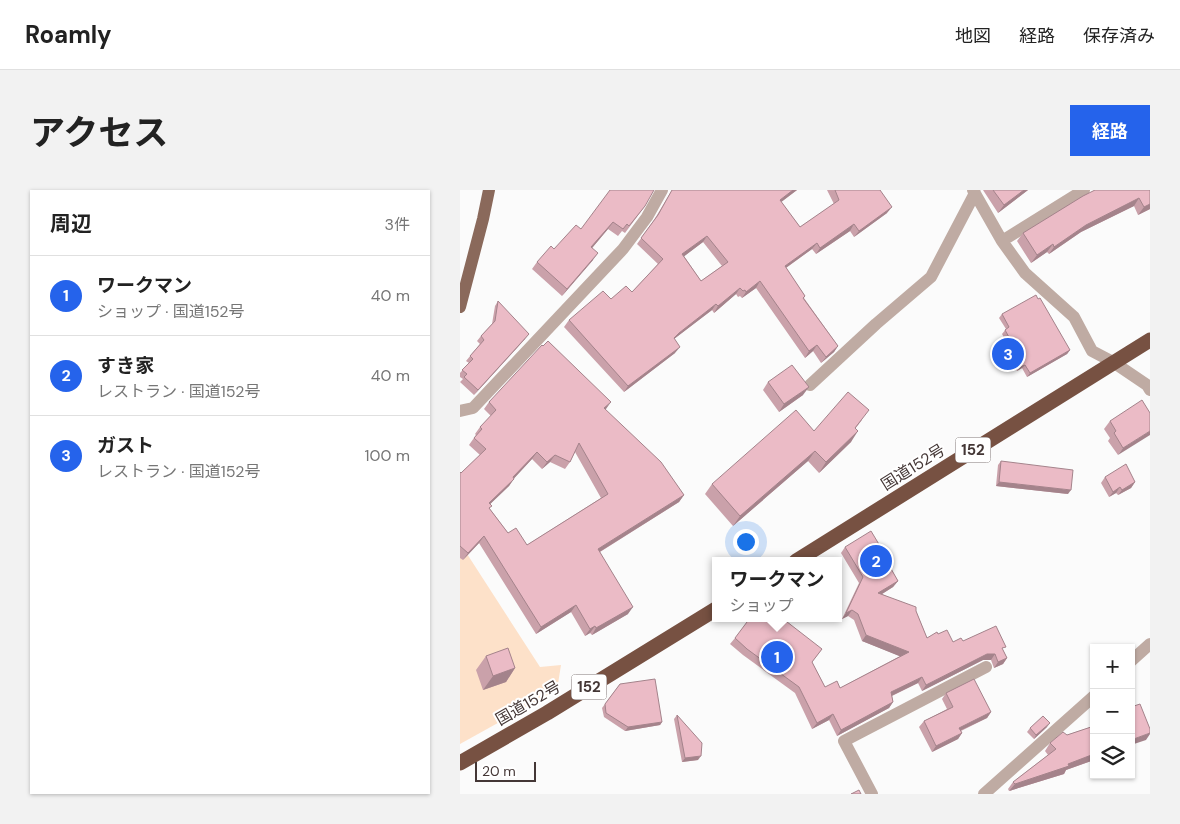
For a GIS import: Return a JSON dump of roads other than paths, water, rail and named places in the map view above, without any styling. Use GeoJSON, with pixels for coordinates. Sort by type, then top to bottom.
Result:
{"type":"FeatureCollection","features":[{"type":"Feature","properties":{"kind":"highway","name":"国道152号"},"geometry":{"type":"LineString","coordinates":[[802,557],[1150,340]]}},
{"type":"Feature","properties":{"kind":"highway","name":"国道152号"},"geometry":{"type":"LineString","coordinates":[[460,763],[547,713],[712,611]]}},
{"type":"Feature","properties":{"kind":"main road"},"geometry":{"type":"LineString","coordinates":[[460,307],[489,190]]}},
{"type":"Feature","properties":{"kind":"street"},"geometry":{"type":"LineString","coordinates":[[460,411],[473,408],[623,249],[647,217],[662,190]]}},
{"type":"Feature","properties":{"kind":"street"},"geometry":{"type":"LineString","coordinates":[[1002,241],[1084,190]]}},
{"type":"Feature","properties":{"kind":"street"},"geometry":{"type":"LineString","coordinates":[[974,192],[1002,241],[1025,273],[1074,317],[1092,352],[1113,362],[1147,385],[1150,390]]}},
{"type":"Feature","properties":{"kind":"street"},"geometry":{"type":"LineString","coordinates":[[810,385],[876,324],[931,277],[974,192]]}},
{"type":"Feature","properties":{"kind":"street"},"geometry":{"type":"LineString","coordinates":[[1135,657],[1150,644]]}},
{"type":"Feature","properties":{"kind":"street"},"geometry":{"type":"LineString","coordinates":[[872,794],[844,741],[986,667]]}},
{"type":"Feature","properties":{"kind":"street"},"geometry":{"type":"LineString","coordinates":[[984,794],[1090,700]]}},
{"type":"Feature","properties":{"kind":"place","name":"ガスト"},"geometry":{"type":"Point","coordinates":[1008,354]}},
{"type":"Feature","properties":{"kind":"place","name":"すき家"},"geometry":{"type":"Point","coordinates":[876,561]}},
{"type":"Feature","properties":{"kind":"place","name":"ワークマン"},"geometry":{"type":"Point","coordinates":[777,657]}}]}
